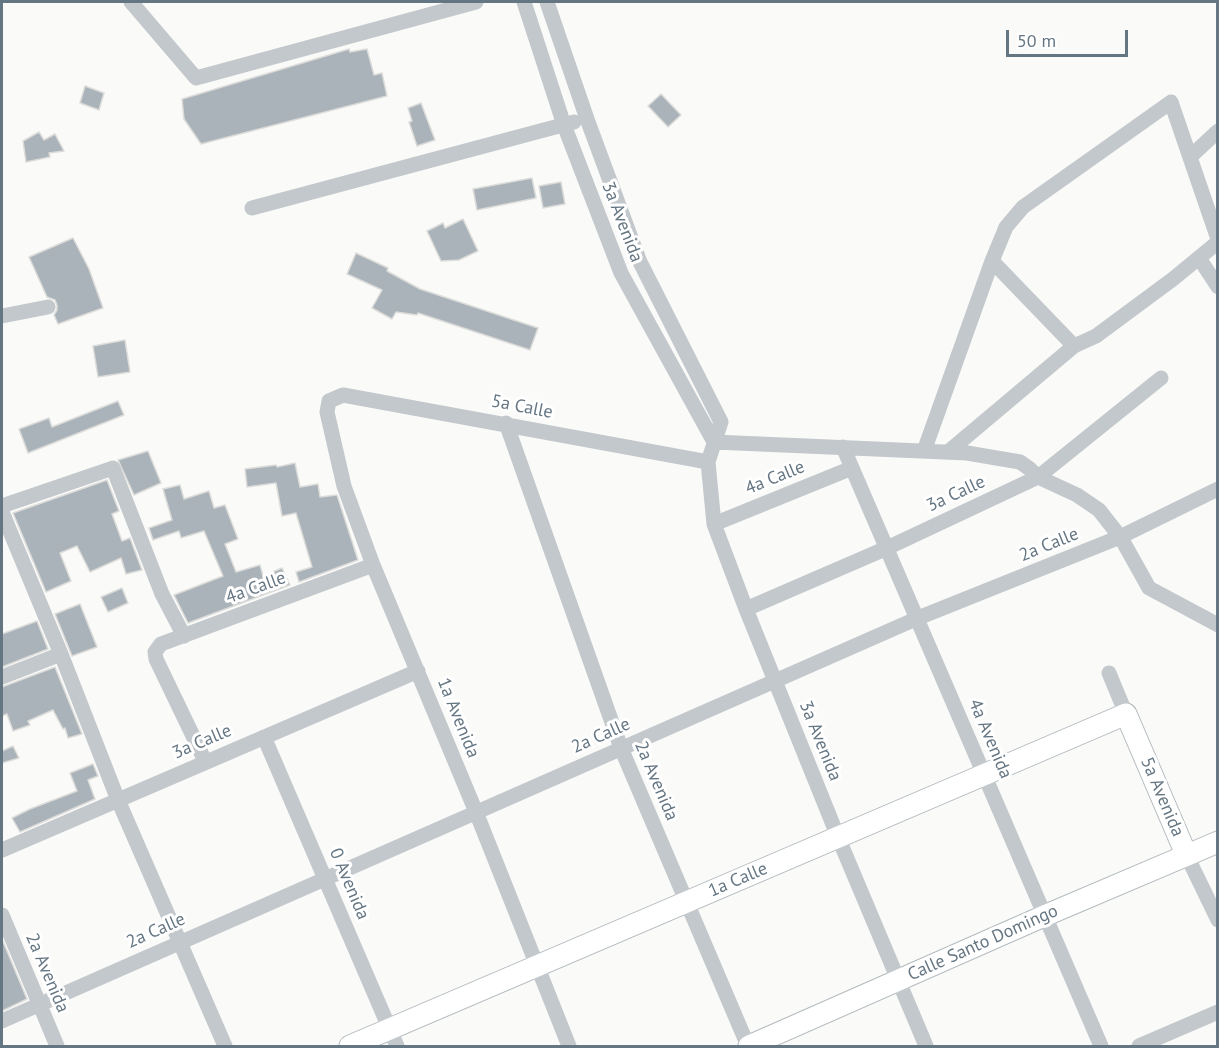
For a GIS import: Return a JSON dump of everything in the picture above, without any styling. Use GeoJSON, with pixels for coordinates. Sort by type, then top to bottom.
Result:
{"type":"FeatureCollection","features":[{"type":"Feature","properties":{"kind":"main road","name":"1a Calle"},"geometry":{"type":"LineString","coordinates":[[350,1047],[393,1038],[537,966],[1126,714]]}},
{"type":"Feature","properties":{"kind":"main road","name":"5a Avenida"},"geometry":{"type":"LineString","coordinates":[[1126,714],[1186,854]]}},
{"type":"Feature","properties":{"kind":"main road","name":"Calle Santo Domingo"},"geometry":{"type":"LineString","coordinates":[[748,1047],[1218,842]]}},
{"type":"Feature","properties":{"kind":"street"},"geometry":{"type":"LineString","coordinates":[[131,2],[196,78],[476,2]]}},
{"type":"Feature","properties":{"kind":"street","name":"3a Avenida"},"geometry":{"type":"LineString","coordinates":[[524,2],[564,125],[621,273],[714,442]]}},
{"type":"Feature","properties":{"kind":"street","name":"3a Avenida"},"geometry":{"type":"LineString","coordinates":[[547,2],[640,262],[721,422],[708,462],[714,524],[838,837],[926,1047]]}},
{"type":"Feature","properties":{"kind":"street"},"geometry":{"type":"LineString","coordinates":[[924,451],[1006,227],[1023,207],[1171,102],[1218,240],[1173,279],[1096,336],[1074,346],[948,452]]}},
{"type":"Feature","properties":{"kind":"street"},"geometry":{"type":"LineString","coordinates":[[252,208],[587,119]]}},
{"type":"Feature","properties":{"kind":"street"},"geometry":{"type":"LineString","coordinates":[[1190,157],[1218,131]]}},
{"type":"Feature","properties":{"kind":"street"},"geometry":{"type":"LineString","coordinates":[[1199,258],[1218,286]]}},
{"type":"Feature","properties":{"kind":"street"},"geometry":{"type":"LineString","coordinates":[[992,261],[1074,346]]}},
{"type":"Feature","properties":{"kind":"street"},"geometry":{"type":"LineString","coordinates":[[2,316],[48,307]]}},
{"type":"Feature","properties":{"kind":"street","name":"3a Calle"},"geometry":{"type":"LineString","coordinates":[[746,609],[887,548],[1038,477],[1161,378]]}},
{"type":"Feature","properties":{"kind":"street","name":"5a Calle"},"geometry":{"type":"LineString","coordinates":[[329,401],[343,395],[506,423],[708,462]]}},
{"type":"Feature","properties":{"kind":"street","name":"1a Avenida"},"geometry":{"type":"LineString","coordinates":[[329,401],[327,412],[344,486],[373,565],[476,812],[569,1047]]}},
{"type":"Feature","properties":{"kind":"street","name":"2a Avenida"},"geometry":{"type":"LineString","coordinates":[[506,423],[621,748],[748,1047]]}},
{"type":"Feature","properties":{"kind":"street"},"geometry":{"type":"LineString","coordinates":[[714,442],[967,453],[1020,462],[1038,477],[1077,495],[1100,510],[1120,537],[1149,588],[1218,625]]}},
{"type":"Feature","properties":{"kind":"street","name":"4a Avenida"},"geometry":{"type":"LineString","coordinates":[[843,447],[1101,1047]]}},
{"type":"Feature","properties":{"kind":"street"},"geometry":{"type":"LineString","coordinates":[[2,506],[114,468],[162,594],[184,636]]}},
{"type":"Feature","properties":{"kind":"street","name":"4a Calle"},"geometry":{"type":"LineString","coordinates":[[714,524],[852,468]]}},
{"type":"Feature","properties":{"kind":"street","name":"2a Calle"},"geometry":{"type":"LineString","coordinates":[[2,1021],[918,618],[1120,537],[1218,489]]}},
{"type":"Feature","properties":{"kind":"street"},"geometry":{"type":"LineString","coordinates":[[2,512],[62,654],[118,800],[225,1047]]}},
{"type":"Feature","properties":{"kind":"street","name":"4a Calle"},"geometry":{"type":"LineString","coordinates":[[206,761],[156,659],[155,652],[161,644],[373,565]]}},
{"type":"Feature","properties":{"kind":"street"},"geometry":{"type":"LineString","coordinates":[[2,677],[62,654]]}},
{"type":"Feature","properties":{"kind":"street","name":"3a Calle"},"geometry":{"type":"LineString","coordinates":[[2,850],[418,671]]}},
{"type":"Feature","properties":{"kind":"street","name":"5a Avenida"},"geometry":{"type":"LineString","coordinates":[[1109,673],[1126,714]]}},
{"type":"Feature","properties":{"kind":"street","name":"0 Avenida"},"geometry":{"type":"LineString","coordinates":[[264,737],[393,1038]]}},
{"type":"Feature","properties":{"kind":"street","name":"5a Avenida"},"geometry":{"type":"LineString","coordinates":[[1186,854],[1218,920]]}},
{"type":"Feature","properties":{"kind":"street","name":"2a Avenida"},"geometry":{"type":"LineString","coordinates":[[2,915],[57,1047]]}},
{"type":"Feature","properties":{"kind":"street"},"geometry":{"type":"LineString","coordinates":[[1139,1047],[1218,1012]]}},
{"type":"Feature","properties":{"kind":"building"},"geometry":{"type":"Polygon","coordinates":[[[349,49],[350,52],[367,49],[374,75],[382,73],[387,96],[201,144],[184,119],[182,99],[349,49]]]}},
{"type":"Feature","properties":{"kind":"building"},"geometry":{"type":"Polygon","coordinates":[[[85,86],[104,93],[99,110],[80,103],[85,86]]]}},
{"type":"Feature","properties":{"kind":"building"},"geometry":{"type":"Polygon","coordinates":[[[661,94],[681,115],[668,127],[648,106],[661,94]]]}},
{"type":"Feature","properties":{"kind":"building"},"geometry":{"type":"Polygon","coordinates":[[[421,103],[435,140],[417,146],[409,122],[412,121],[408,108],[421,103]]]}},
{"type":"Feature","properties":{"kind":"building"},"geometry":{"type":"Polygon","coordinates":[[[39,132],[44,140],[55,134],[64,151],[49,153],[50,157],[26,162],[23,141],[39,132]]]}},
{"type":"Feature","properties":{"kind":"building"},"geometry":{"type":"Polygon","coordinates":[[[532,178],[536,198],[477,210],[473,189],[532,178]]]}},
{"type":"Feature","properties":{"kind":"building"},"geometry":{"type":"Polygon","coordinates":[[[561,182],[565,204],[543,208],[539,186],[561,182]]]}},
{"type":"Feature","properties":{"kind":"building"},"geometry":{"type":"Polygon","coordinates":[[[463,219],[478,251],[459,260],[441,261],[427,231],[443,223],[445,228],[463,219]]]}},
{"type":"Feature","properties":{"kind":"building"},"geometry":{"type":"Polygon","coordinates":[[[73,238],[89,269],[103,308],[58,324],[54,315],[57,310],[55,300],[47,297],[29,257],[73,238]]]}},
{"type":"Feature","properties":{"kind":"building"},"geometry":{"type":"Polygon","coordinates":[[[356,253],[388,268],[387,271],[420,289],[538,328],[530,350],[418,313],[417,315],[396,312],[392,319],[372,308],[382,290],[347,274],[356,253]]]}},
{"type":"Feature","properties":{"kind":"building"},"geometry":{"type":"Polygon","coordinates":[[[125,340],[130,372],[98,377],[93,346],[125,340]]]}},
{"type":"Feature","properties":{"kind":"building"},"geometry":{"type":"Polygon","coordinates":[[[118,401],[124,415],[28,453],[19,429],[49,418],[52,427],[118,401]]]}},
{"type":"Feature","properties":{"kind":"building"},"geometry":{"type":"Polygon","coordinates":[[[148,451],[161,483],[134,495],[118,460],[148,451]]]}},
{"type":"Feature","properties":{"kind":"building"},"geometry":{"type":"Polygon","coordinates":[[[295,463],[300,487],[318,484],[320,497],[337,495],[358,560],[299,582],[296,572],[312,567],[296,513],[282,516],[276,483],[247,487],[245,469],[276,465],[277,467],[295,463]]]}},
{"type":"Feature","properties":{"kind":"building"},"geometry":{"type":"Polygon","coordinates":[[[107,480],[119,511],[112,514],[122,541],[130,538],[142,570],[126,574],[121,558],[90,572],[77,546],[60,553],[71,581],[46,592],[13,513],[107,480]]]}},
{"type":"Feature","properties":{"kind":"building"},"geometry":{"type":"Polygon","coordinates":[[[180,485],[184,499],[209,491],[214,508],[225,505],[238,539],[225,544],[236,572],[260,565],[263,576],[282,568],[290,585],[188,623],[174,595],[223,576],[204,531],[181,538],[179,531],[153,540],[149,528],[172,520],[163,489],[180,485]]]}},
{"type":"Feature","properties":{"kind":"building"},"geometry":{"type":"Polygon","coordinates":[[[122,588],[128,603],[108,612],[101,597],[122,588]]]}},
{"type":"Feature","properties":{"kind":"building"},"geometry":{"type":"Polygon","coordinates":[[[80,604],[97,647],[72,656],[55,614],[80,604]]]}},
{"type":"Feature","properties":{"kind":"building"},"geometry":{"type":"Polygon","coordinates":[[[37,621],[48,649],[2,667],[2,634],[37,621]]]}},
{"type":"Feature","properties":{"kind":"building"},"geometry":{"type":"Polygon","coordinates":[[[55,667],[82,734],[68,738],[65,728],[63,729],[53,710],[28,721],[30,725],[13,731],[7,714],[2,716],[2,687],[55,667]]]}},
{"type":"Feature","properties":{"kind":"building"},"geometry":{"type":"Polygon","coordinates":[[[13,746],[19,758],[2,763],[2,751],[13,746]]]}},
{"type":"Feature","properties":{"kind":"building"},"geometry":{"type":"Polygon","coordinates":[[[93,764],[98,776],[88,780],[95,799],[20,832],[12,818],[77,791],[70,773],[93,764]]]}},
{"type":"Feature","properties":{"kind":"building"},"geometry":{"type":"Polygon","coordinates":[[[2,939],[27,999],[2,1011],[2,939]]]}}]}
